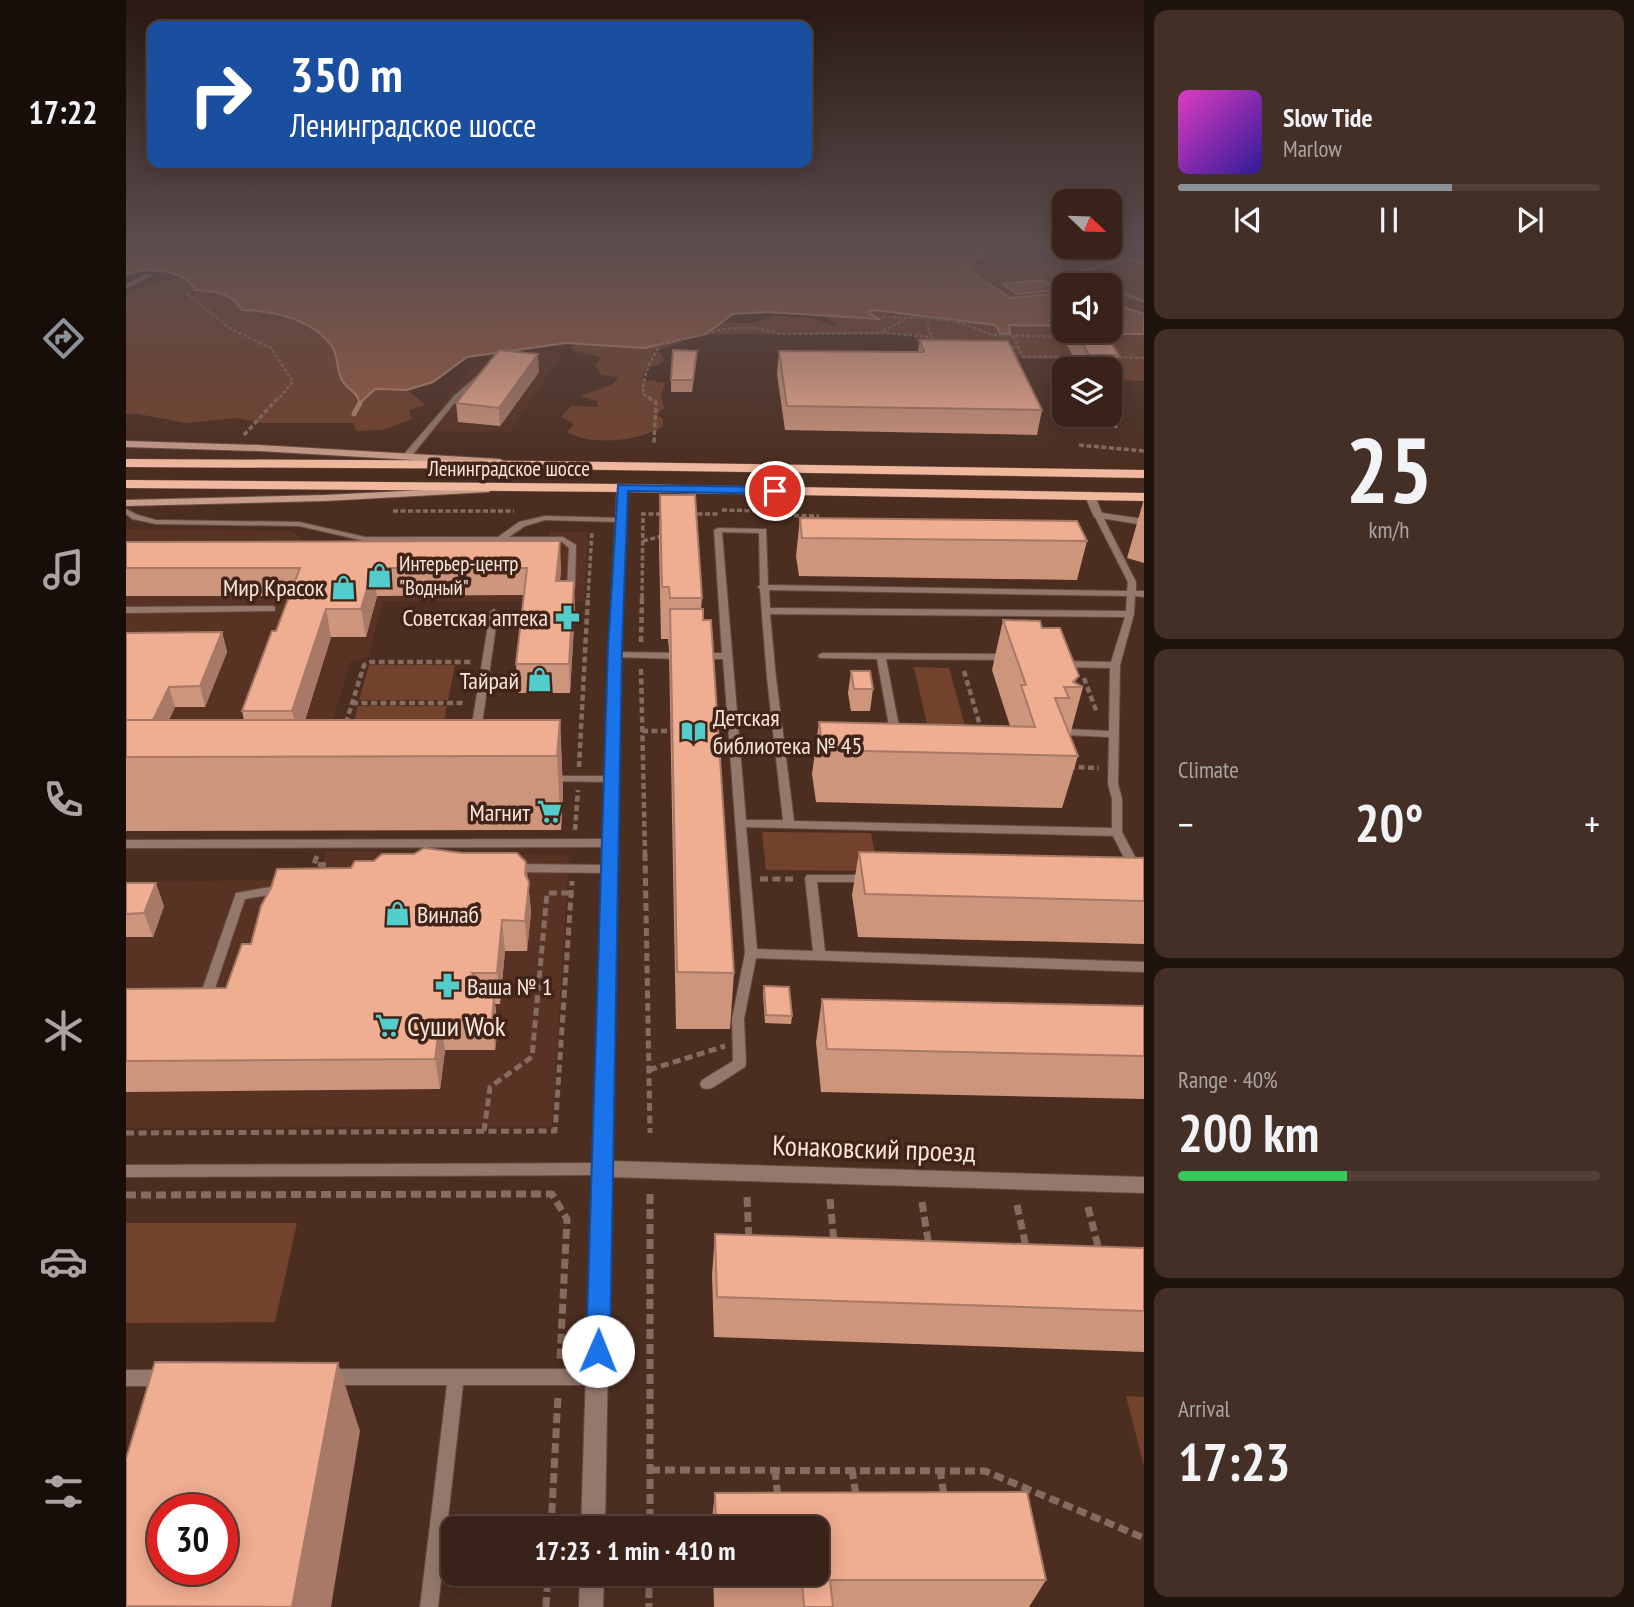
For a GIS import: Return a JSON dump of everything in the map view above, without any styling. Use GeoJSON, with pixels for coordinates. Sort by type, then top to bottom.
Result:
{"type":"FeatureCollection","features":[{"type":"Feature","properties":{"kind":"main road"},"geometry":{"type":"LineString","coordinates":[[126,444],[540,464]]}},
{"type":"Feature","properties":{"kind":"main road","name":"Ленинградское шоссе"},"geometry":{"type":"LineString","coordinates":[[126,463],[540,464],[1144,474]]}},
{"type":"Feature","properties":{"kind":"main road","name":"Ленинградское шоссе"},"geometry":{"type":"LineString","coordinates":[[126,484],[622,488],[1144,497]]}},
{"type":"Feature","properties":{"kind":"main road"},"geometry":{"type":"LineString","coordinates":[[126,503],[325,498],[536,487]]}},
{"type":"Feature","properties":{"kind":"street"},"geometry":{"type":"LineString","coordinates":[[593,1516],[615,655],[622,488]]}},
{"type":"Feature","properties":{"kind":"street"},"geometry":{"type":"LineString","coordinates":[[1090,496],[1098,515],[1144,522]]}},
{"type":"Feature","properties":{"kind":"street","name":"Конаковский проезд"},"geometry":{"type":"LineString","coordinates":[[603,1168],[1144,1185]]}},
{"type":"Feature","properties":{"kind":"street"},"geometry":{"type":"LineString","coordinates":[[591,1607],[592,1586]]}},
{"type":"Feature","properties":{"kind":"lane"},"geometry":{"type":"LineString","coordinates":[[407,456],[458,395],[492,366]]}},
{"type":"Feature","properties":{"kind":"lane"},"geometry":{"type":"LineString","coordinates":[[126,511],[135,517],[156,522],[299,524],[365,538],[563,540],[573,547],[571,588]]}},
{"type":"Feature","properties":{"kind":"lane"},"geometry":{"type":"LineString","coordinates":[[1098,515],[1132,582],[1130,614],[1115,665],[1113,784],[1117,799],[1117,832],[1144,885]]}},
{"type":"Feature","properties":{"kind":"lane"},"geometry":{"type":"LineString","coordinates":[[500,540],[522,524],[545,518],[620,520]]}},
{"type":"Feature","properties":{"kind":"lane"},"geometry":{"type":"LineString","coordinates":[[707,1084],[740,1063],[738,1019],[751,953],[718,530],[764,531],[762,587],[789,825]]}},
{"type":"Feature","properties":{"kind":"lane"},"geometry":{"type":"LineString","coordinates":[[762,587],[1144,594]]}},
{"type":"Feature","properties":{"kind":"lane"},"geometry":{"type":"LineString","coordinates":[[126,610],[272,609]]}},
{"type":"Feature","properties":{"kind":"lane"},"geometry":{"type":"LineString","coordinates":[[765,611],[1130,614]]}},
{"type":"Feature","properties":{"kind":"lane"},"geometry":{"type":"LineString","coordinates":[[475,740],[494,612]]}},
{"type":"Feature","properties":{"kind":"lane"},"geometry":{"type":"LineString","coordinates":[[615,655],[727,656]]}},
{"type":"Feature","properties":{"kind":"lane"},"geometry":{"type":"LineString","coordinates":[[823,656],[1020,657]]}},
{"type":"Feature","properties":{"kind":"lane"},"geometry":{"type":"LineString","coordinates":[[881,657],[898,748]]}},
{"type":"Feature","properties":{"kind":"lane"},"geometry":{"type":"LineString","coordinates":[[1054,664],[1115,665]]}},
{"type":"Feature","properties":{"kind":"lane"},"geometry":{"type":"LineString","coordinates":[[1066,732],[1114,734]]}},
{"type":"Feature","properties":{"kind":"lane"},"geometry":{"type":"LineString","coordinates":[[534,779],[612,779]]}},
{"type":"Feature","properties":{"kind":"lane"},"geometry":{"type":"LineString","coordinates":[[742,824],[1117,832]]}},
{"type":"Feature","properties":{"kind":"lane"},"geometry":{"type":"LineString","coordinates":[[126,844],[611,843]]}},
{"type":"Feature","properties":{"kind":"lane"},"geometry":{"type":"LineString","coordinates":[[505,868],[610,869]]}},
{"type":"Feature","properties":{"kind":"lane"},"geometry":{"type":"LineString","coordinates":[[820,955],[811,878],[878,879]]}},
{"type":"Feature","properties":{"kind":"lane"},"geometry":{"type":"LineString","coordinates":[[193,997],[206,997],[240,896],[293,887]]}},
{"type":"Feature","properties":{"kind":"lane"},"geometry":{"type":"LineString","coordinates":[[751,953],[1144,967]]}},
{"type":"Feature","properties":{"kind":"lane"},"geometry":{"type":"LineString","coordinates":[[126,1171],[603,1168]]}},
{"type":"Feature","properties":{"kind":"lane"},"geometry":{"type":"LineString","coordinates":[[318,1377],[597,1377]]}},
{"type":"Feature","properties":{"kind":"lane"},"geometry":{"type":"LineString","coordinates":[[429,1607],[456,1377]]}},
{"type":"Feature","properties":{"kind":"lane"},"geometry":{"type":"LineString","coordinates":[[126,1378],[181,1378]]}},
{"type":"Feature","properties":{"kind":"path"},"geometry":{"type":"LineString","coordinates":[[217,318],[229,328],[271,348],[293,382],[244,435]]}},
{"type":"Feature","properties":{"kind":"path"},"geometry":{"type":"LineString","coordinates":[[881,334],[908,318],[926,318],[958,322],[993,335],[1052,337]]}},
{"type":"Feature","properties":{"kind":"path"},"geometry":{"type":"LineString","coordinates":[[926,318],[931,337]]}},
{"type":"Feature","properties":{"kind":"path"},"geometry":{"type":"LineString","coordinates":[[1103,349],[1098,341],[1106,341],[1138,318]]}},
{"type":"Feature","properties":{"kind":"path"},"geometry":{"type":"LineString","coordinates":[[654,443],[656,402],[643,394],[643,385],[647,364],[660,345],[733,329],[765,328],[779,334],[881,334],[931,337],[951,343]]}},
{"type":"Feature","properties":{"kind":"path"},"geometry":{"type":"LineString","coordinates":[[1013,336],[1023,357],[1052,357]]}},
{"type":"Feature","properties":{"kind":"path"},"geometry":{"type":"LineString","coordinates":[[1004,349],[1019,347]]}},
{"type":"Feature","properties":{"kind":"path"},"geometry":{"type":"LineString","coordinates":[[1064,356],[1086,356]]}},
{"type":"Feature","properties":{"kind":"path"},"geometry":{"type":"LineString","coordinates":[[1122,357],[1144,358]]}},
{"type":"Feature","properties":{"kind":"path"},"geometry":{"type":"LineString","coordinates":[[1079,445],[1144,451]]}},
{"type":"Feature","properties":{"kind":"path"},"geometry":{"type":"LineString","coordinates":[[722,510],[764,511]]}},
{"type":"Feature","properties":{"kind":"path"},"geometry":{"type":"LineString","coordinates":[[690,511],[698,512]]}},
{"type":"Feature","properties":{"kind":"path"},"geometry":{"type":"LineString","coordinates":[[643,514],[641,656],[650,1133]]}},
{"type":"Feature","properties":{"kind":"path"},"geometry":{"type":"LineString","coordinates":[[574,843],[592,521]]}},
{"type":"Feature","properties":{"kind":"path"},"geometry":{"type":"LineString","coordinates":[[643,541],[666,535]]}},
{"type":"Feature","properties":{"kind":"path"},"geometry":{"type":"LineString","coordinates":[[960,656],[985,740]]}},
{"type":"Feature","properties":{"kind":"path"},"geometry":{"type":"LineString","coordinates":[[344,728],[361,668],[367,663],[486,662]]}},
{"type":"Feature","properties":{"kind":"path"},"geometry":{"type":"LineString","coordinates":[[1080,664],[1097,714],[1114,718]]}},
{"type":"Feature","properties":{"kind":"path"},"geometry":{"type":"LineString","coordinates":[[351,703],[480,703]]}},
{"type":"Feature","properties":{"kind":"path"},"geometry":{"type":"LineString","coordinates":[[642,731],[670,731]]}},
{"type":"Feature","properties":{"kind":"path"},"geometry":{"type":"LineString","coordinates":[[1067,767],[1091,767]]}},
{"type":"Feature","properties":{"kind":"path"},"geometry":{"type":"LineString","coordinates":[[314,864],[327,864],[335,882]]}},
{"type":"Feature","properties":{"kind":"path"},"geometry":{"type":"LineString","coordinates":[[126,1133],[555,1131],[573,868]]}},
{"type":"Feature","properties":{"kind":"path"},"geometry":{"type":"LineString","coordinates":[[746,878],[811,878]]}},
{"type":"Feature","properties":{"kind":"path"},"geometry":{"type":"LineString","coordinates":[[484,1131],[490,1087],[532,1057],[547,893],[571,892]]}},
{"type":"Feature","properties":{"kind":"path"},"geometry":{"type":"LineString","coordinates":[[649,1070],[739,1041]]}},
{"type":"Feature","properties":{"kind":"path"},"geometry":{"type":"LineString","coordinates":[[126,1195],[552,1194]]}},
{"type":"Feature","properties":{"kind":"path"},"geometry":{"type":"LineString","coordinates":[[650,1194],[650,1516]]}},
{"type":"Feature","properties":{"kind":"path"},"geometry":{"type":"LineString","coordinates":[[747,1197],[749,1250]]}},
{"type":"Feature","properties":{"kind":"path"},"geometry":{"type":"LineString","coordinates":[[830,1199],[835,1252]]}},
{"type":"Feature","properties":{"kind":"path"},"geometry":{"type":"LineString","coordinates":[[922,1202],[930,1256]]}},
{"type":"Feature","properties":{"kind":"path"},"geometry":{"type":"LineString","coordinates":[[1017,1205],[1028,1259]]}},
{"type":"Feature","properties":{"kind":"path"},"geometry":{"type":"LineString","coordinates":[[1088,1207],[1100,1253]]}},
{"type":"Feature","properties":{"kind":"path"},"geometry":{"type":"LineString","coordinates":[[852,1469],[857,1505]]}},
{"type":"Feature","properties":{"kind":"path"},"geometry":{"type":"LineString","coordinates":[[940,1469],[946,1505]]}},
{"type":"Feature","properties":{"kind":"path"},"geometry":{"type":"LineString","coordinates":[[650,1470],[985,1471],[1144,1538]]}},
{"type":"Feature","properties":{"kind":"path"},"geometry":{"type":"LineString","coordinates":[[775,1470],[778,1504]]}},
{"type":"Feature","properties":{"kind":"path"},"geometry":{"type":"LineString","coordinates":[[546,1607],[547,1586]]}},
{"type":"Feature","properties":{"kind":"path"},"geometry":{"type":"LineString","coordinates":[[649,1586],[649,1607]]}},
{"type":"Feature","properties":{"kind":"shaded area"},"geometry":{"type":"Polygon","coordinates":[[[126,318],[290,318],[305,323],[333,346],[343,382],[356,391],[407,390],[426,405],[409,410],[412,419],[383,430],[357,431],[353,423],[262,423],[237,418],[186,423],[126,414],[126,318]]]}},
{"type":"Feature","properties":{"kind":"shaded area"},"geometry":{"type":"Polygon","coordinates":[[[291,318],[728,318],[706,334],[644,348],[566,343],[467,357],[433,382],[407,390],[375,389],[360,403],[341,378],[331,345],[313,328],[291,318]]]}},
{"type":"Feature","properties":{"kind":"shaded area"},"geometry":{"type":"Polygon","coordinates":[[[766,318],[810,318],[840,327],[828,318],[939,318],[996,325],[1052,326],[1052,343],[1122,343],[1122,333],[1144,334],[1144,381],[1122,380],[1122,357],[1024,358],[999,351],[920,351],[914,334],[693,334],[678,344],[653,351],[660,353],[664,360],[658,365],[646,368],[642,379],[665,383],[661,394],[664,408],[657,415],[663,419],[663,426],[628,439],[589,439],[567,432],[574,424],[561,417],[571,406],[598,407],[597,401],[580,396],[613,384],[618,377],[601,375],[595,365],[602,357],[573,351],[571,347],[577,344],[595,343],[616,347],[708,322],[754,323],[766,318]]]}},
{"type":"Feature","properties":{"kind":"shaded area"},"geometry":{"type":"Polygon","coordinates":[[[938,318],[1052,318],[1052,326],[1009,325],[1010,334],[1001,334],[995,325],[938,318]]]}},
{"type":"Feature","properties":{"kind":"shaded area"},"geometry":{"type":"Polygon","coordinates":[[[1122,318],[1144,318],[1144,334],[1122,334],[1122,318]]]}},
{"type":"Feature","properties":{"kind":"shaded area"},"geometry":{"type":"Polygon","coordinates":[[[542,350],[564,352],[510,432],[433,431],[455,405],[442,403],[475,366],[542,350]]]}},
{"type":"Feature","properties":{"kind":"shaded area"},"geometry":{"type":"Polygon","coordinates":[[[126,529],[292,531],[316,549],[546,568],[550,532],[588,532],[584,601],[383,601],[368,657],[350,662],[328,737],[126,757],[126,529]]]}},
{"type":"Feature","properties":{"kind":"shaded area"},"geometry":{"type":"Polygon","coordinates":[[[369,665],[455,665],[448,700],[359,700],[369,665]]]}},
{"type":"Feature","properties":{"kind":"shaded area"},"geometry":{"type":"Polygon","coordinates":[[[914,667],[949,668],[973,755],[929,733],[914,667]]]}},
{"type":"Feature","properties":{"kind":"shaded area"},"geometry":{"type":"Polygon","coordinates":[[[358,706],[447,706],[441,738],[349,739],[358,706]]]}},
{"type":"Feature","properties":{"kind":"shaded area"},"geometry":{"type":"Polygon","coordinates":[[[762,832],[871,833],[878,871],[766,870],[762,832]]]}},
{"type":"Feature","properties":{"kind":"shaded area"},"geometry":{"type":"Polygon","coordinates":[[[327,851],[569,855],[552,1126],[126,1128],[126,882],[267,880],[320,868],[327,851]]]}},
{"type":"Feature","properties":{"kind":"shaded area"},"geometry":{"type":"Polygon","coordinates":[[[126,1223],[297,1223],[275,1322],[126,1323],[126,1223]]]}},
{"type":"Feature","properties":{"kind":"shaded area"},"geometry":{"type":"Polygon","coordinates":[[[1126,1396],[1144,1397],[1144,1466],[1126,1396]]]}},
{"type":"Feature","properties":{"kind":"building"},"geometry":{"type":"Polygon","coordinates":[[[920,340],[1008,341],[1042,410],[787,406],[779,351],[924,352],[920,340]]]}},
{"type":"Feature","properties":{"kind":"building"},"geometry":{"type":"Polygon","coordinates":[[[1082,343],[1112,343],[1119,355],[1089,355],[1082,343]]]}},
{"type":"Feature","properties":{"kind":"building"},"geometry":{"type":"Polygon","coordinates":[[[499,350],[538,354],[499,408],[456,403],[499,350]]]}},
{"type":"Feature","properties":{"kind":"building"},"geometry":{"type":"Polygon","coordinates":[[[673,350],[697,351],[693,380],[671,380],[673,350]]]}},
{"type":"Feature","properties":{"kind":"building"},"geometry":{"type":"Polygon","coordinates":[[[660,495],[695,495],[702,598],[670,598],[669,587],[662,587],[660,495]]]}},
{"type":"Feature","properties":{"kind":"building"},"geometry":{"type":"Polygon","coordinates":[[[800,518],[1077,521],[1087,541],[802,538],[800,518]]]}},
{"type":"Feature","properties":{"kind":"building"},"geometry":{"type":"Polygon","coordinates":[[[560,541],[556,581],[574,581],[569,664],[516,664],[527,568],[373,568],[361,609],[326,609],[292,711],[242,711],[272,631],[276,631],[300,568],[126,568],[126,542],[560,541]]]}},
{"type":"Feature","properties":{"kind":"building"},"geometry":{"type":"Polygon","coordinates":[[[670,609],[703,609],[703,620],[711,620],[734,973],[677,972],[670,609]]]}},
{"type":"Feature","properties":{"kind":"building"},"geometry":{"type":"Polygon","coordinates":[[[1003,620],[1040,621],[1042,628],[1060,628],[1079,676],[1073,682],[1083,687],[1064,687],[1069,698],[1055,698],[1078,756],[823,750],[819,722],[1035,727],[1021,685],[1026,685],[1003,620]]]}},
{"type":"Feature","properties":{"kind":"building"},"geometry":{"type":"Polygon","coordinates":[[[222,632],[200,686],[169,687],[153,720],[126,720],[126,633],[222,632]]]}},
{"type":"Feature","properties":{"kind":"building"},"geometry":{"type":"Polygon","coordinates":[[[851,671],[870,671],[873,689],[854,689],[851,671]]]}},
{"type":"Feature","properties":{"kind":"building"},"geometry":{"type":"Polygon","coordinates":[[[126,720],[560,720],[557,756],[126,757],[126,720]]]}},
{"type":"Feature","properties":{"kind":"building"},"geometry":{"type":"Polygon","coordinates":[[[424,848],[462,853],[517,853],[526,862],[525,874],[529,882],[525,921],[502,920],[497,973],[472,973],[494,997],[492,1020],[440,1019],[435,1059],[126,1061],[126,989],[226,988],[242,944],[251,944],[261,906],[277,869],[351,868],[355,861],[374,861],[382,854],[414,854],[424,848]]]}},
{"type":"Feature","properties":{"kind":"building"},"geometry":{"type":"Polygon","coordinates":[[[859,852],[1144,858],[1144,901],[865,894],[859,852]]]}},
{"type":"Feature","properties":{"kind":"building"},"geometry":{"type":"Polygon","coordinates":[[[126,883],[156,883],[144,913],[126,914],[126,883]]]}},
{"type":"Feature","properties":{"kind":"building"},"geometry":{"type":"Polygon","coordinates":[[[764,986],[789,987],[792,1016],[766,1015],[764,986]]]}},
{"type":"Feature","properties":{"kind":"building"},"geometry":{"type":"Polygon","coordinates":[[[822,999],[1144,1006],[1144,1056],[827,1049],[822,999]]]}},
{"type":"Feature","properties":{"kind":"building"},"geometry":{"type":"Polygon","coordinates":[[[715,1234],[1144,1248],[1144,1311],[717,1297],[715,1234]]]}},
{"type":"Feature","properties":{"kind":"building"},"geometry":{"type":"Polygon","coordinates":[[[155,1362],[338,1363],[292,1607],[126,1606],[126,1459],[155,1362]]]}},
{"type":"Feature","properties":{"kind":"building"},"geometry":{"type":"Polygon","coordinates":[[[1027,1492],[1046,1580],[830,1580],[833,1607],[804,1607],[802,1586],[829,1586],[829,1516],[716,1516],[715,1493],[1027,1492]]]}},
{"type":"Feature","properties":{"kind":"waterway"},"geometry":{"type":"LineString","coordinates":[[354,414],[360,403]]}},
{"type":"Feature","properties":{"kind":"place","name":"Интерьер-центр \"Водный\""},"geometry":{"type":"Point","coordinates":[379,575]}},
{"type":"Feature","properties":{"kind":"place","name":"Мир Красок"},"geometry":{"type":"Point","coordinates":[344,587]}},
{"type":"Feature","properties":{"kind":"place","name":"Советская аптека"},"geometry":{"type":"Point","coordinates":[568,617]}},
{"type":"Feature","properties":{"kind":"place","name":"Тайрай"},"geometry":{"type":"Point","coordinates":[539,680]}},
{"type":"Feature","properties":{"kind":"place","name":"Детская библиотека № 45"},"geometry":{"type":"Point","coordinates":[693,731]}},
{"type":"Feature","properties":{"kind":"place","name":"Магнит"},"geometry":{"type":"Point","coordinates":[550,812]}},
{"type":"Feature","properties":{"kind":"place","name":"Винлаб"},"geometry":{"type":"Point","coordinates":[397,914]}},
{"type":"Feature","properties":{"kind":"place","name":"Ваша № 1"},"geometry":{"type":"Point","coordinates":[447,986]}},
{"type":"Feature","properties":{"kind":"place","name":"Суши Wok"},"geometry":{"type":"Point","coordinates":[387,1025]}},
{"type":"Feature","properties":{"kind":"route"},"geometry":{"type":"LineString","coordinates":[[598,1351],[615,647],[622,488],[775,491]]}}]}
